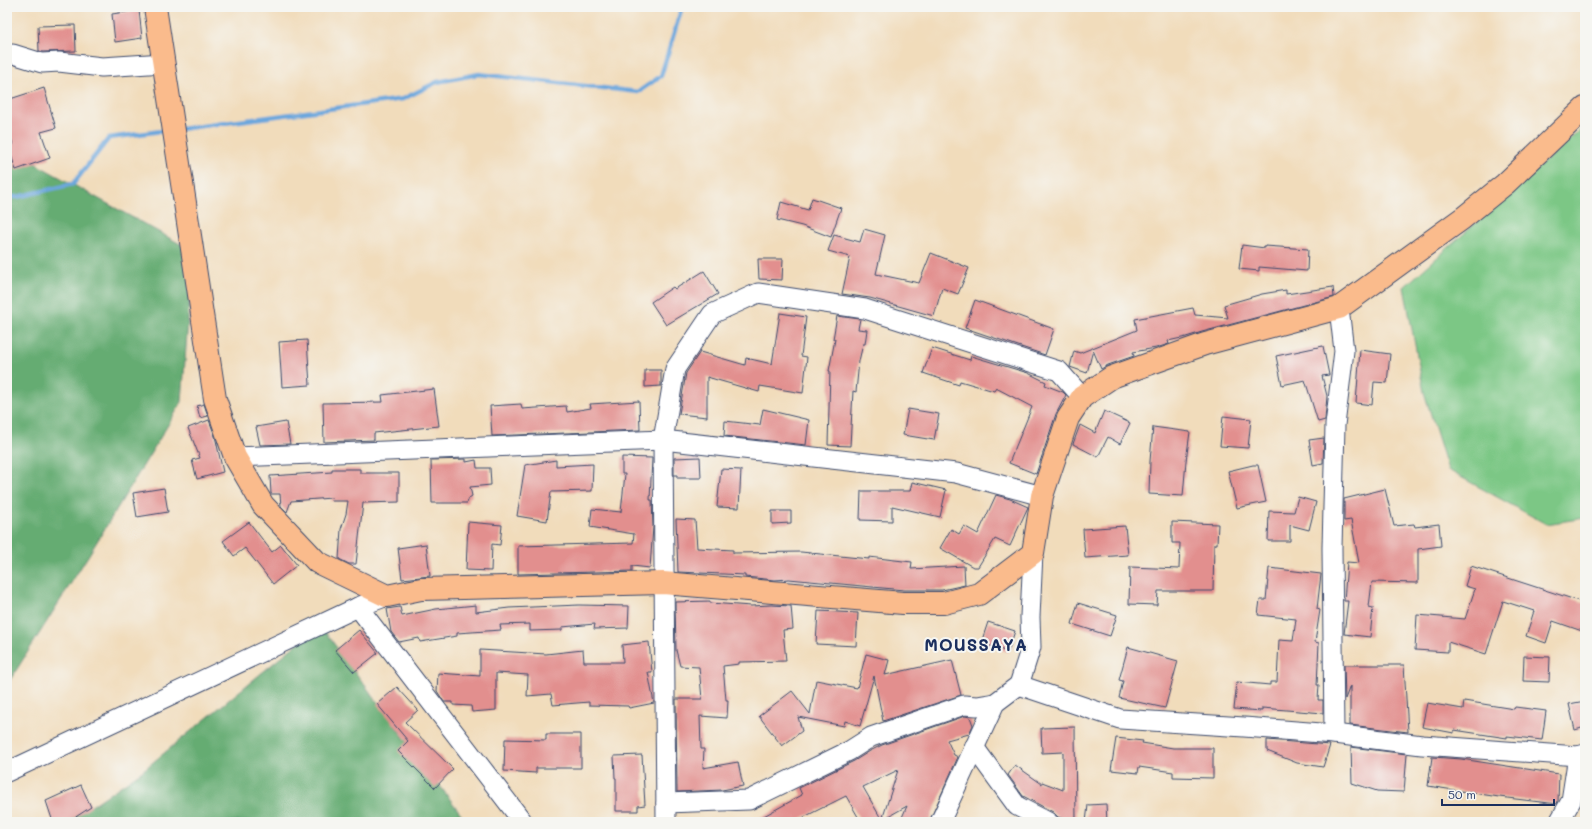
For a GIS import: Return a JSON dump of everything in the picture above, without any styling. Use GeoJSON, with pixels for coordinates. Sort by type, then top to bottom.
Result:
{"type":"FeatureCollection","features":[{"type":"Feature","properties":{"kind":"main road"},"geometry":{"type":"LineString","coordinates":[[155,7],[215,399],[235,457],[263,505],[317,562],[387,596],[421,589],[663,583],[903,603],[944,603],[979,594],[1033,553],[1042,496],[1068,418],[1082,397],[1112,377],[1205,344],[1338,308],[1463,218],[1505,184],[1585,108]]}},
{"type":"Feature","properties":{"kind":"street"},"geometry":{"type":"LineString","coordinates":[[13,54],[42,63],[59,62],[102,67],[164,63]]}},
{"type":"Feature","properties":{"kind":"street"},"geometry":{"type":"LineString","coordinates":[[666,822],[663,440],[675,369],[712,314],[758,293],[865,310],[1059,371],[1082,397]]}},
{"type":"Feature","properties":{"kind":"street"},"geometry":{"type":"LineString","coordinates":[[1334,734],[1332,548],[1335,425],[1344,351],[1338,308]]}},
{"type":"Feature","properties":{"kind":"street"},"geometry":{"type":"LineString","coordinates":[[235,457],[663,440],[956,473],[1042,496]]}},
{"type":"Feature","properties":{"kind":"street"},"geometry":{"type":"LineString","coordinates":[[666,803],[749,800],[849,751],[871,737],[964,705],[977,706],[995,703],[1019,685],[1031,647],[1030,617],[1033,553]]}},
{"type":"Feature","properties":{"kind":"street"},"geometry":{"type":"LineString","coordinates":[[7,772],[358,607],[387,596]]}},
{"type":"Feature","properties":{"kind":"street"},"geometry":{"type":"LineString","coordinates":[[358,607],[523,822]]}},
{"type":"Feature","properties":{"kind":"street"},"geometry":{"type":"LineString","coordinates":[[1019,685],[1120,719],[1334,734],[1422,745],[1582,755],[1572,801],[1559,822]]}},
{"type":"Feature","properties":{"kind":"street"},"geometry":{"type":"LineString","coordinates":[[940,822],[995,703]]}},
{"type":"Feature","properties":{"kind":"street"},"geometry":{"type":"LineString","coordinates":[[974,748],[1017,806],[1048,822]]}},
{"type":"Feature","properties":{"kind":"green space"},"geometry":{"type":"Polygon","coordinates":[[[1585,126],[1585,518],[1546,524],[1448,470],[1424,392],[1404,287],[1585,126]]]}},
{"type":"Feature","properties":{"kind":"green space"},"geometry":{"type":"Polygon","coordinates":[[[7,152],[36,164],[193,251],[182,402],[7,685],[7,152]]]}},
{"type":"Feature","properties":{"kind":"green space"},"geometry":{"type":"Polygon","coordinates":[[[320,625],[467,822],[68,822],[141,772],[320,625]]]}},
{"type":"Feature","properties":{"kind":"building"},"geometry":{"type":"Polygon","coordinates":[[[139,10],[142,38],[115,42],[112,14],[139,10]]]}},
{"type":"Feature","properties":{"kind":"building"},"geometry":{"type":"Polygon","coordinates":[[[75,25],[76,51],[39,51],[38,26],[75,25]]]}},
{"type":"Feature","properties":{"kind":"building"},"geometry":{"type":"Polygon","coordinates":[[[44,88],[56,128],[41,132],[50,158],[16,170],[8,146],[13,144],[7,127],[7,100],[44,88]]]}},
{"type":"Feature","properties":{"kind":"building"},"geometry":{"type":"Polygon","coordinates":[[[812,198],[841,208],[831,237],[802,226],[777,220],[781,202],[808,210],[812,198]]]}},
{"type":"Feature","properties":{"kind":"building"},"geometry":{"type":"Polygon","coordinates":[[[864,229],[885,235],[876,274],[919,283],[931,253],[969,268],[958,294],[942,288],[934,316],[870,298],[842,294],[850,257],[828,251],[834,235],[860,242],[864,229]]]}},
{"type":"Feature","properties":{"kind":"building"},"geometry":{"type":"Polygon","coordinates":[[[1242,245],[1265,248],[1265,246],[1308,249],[1307,271],[1259,267],[1259,271],[1239,269],[1242,245]]]}},
{"type":"Feature","properties":{"kind":"building"},"geometry":{"type":"Polygon","coordinates":[[[758,259],[783,259],[782,280],[759,279],[758,259]]]}},
{"type":"Feature","properties":{"kind":"building"},"geometry":{"type":"Polygon","coordinates":[[[704,271],[718,294],[666,325],[651,302],[673,287],[675,289],[704,271]]]}},
{"type":"Feature","properties":{"kind":"building"},"geometry":{"type":"Polygon","coordinates":[[[1333,287],[1334,297],[1168,341],[1169,344],[1133,352],[1134,356],[1101,369],[1093,350],[1087,373],[1070,367],[1074,351],[1080,353],[1137,330],[1135,319],[1193,308],[1195,315],[1228,318],[1224,305],[1262,294],[1286,290],[1286,294],[1333,287]]]}},
{"type":"Feature","properties":{"kind":"building"},"geometry":{"type":"Polygon","coordinates":[[[975,300],[1054,329],[1045,355],[965,328],[975,300]]]}},
{"type":"Feature","properties":{"kind":"building"},"geometry":{"type":"Polygon","coordinates":[[[780,313],[806,317],[801,356],[807,357],[803,393],[760,386],[759,392],[707,377],[707,417],[679,414],[686,373],[700,352],[745,365],[746,358],[772,364],[780,313]]]}},
{"type":"Feature","properties":{"kind":"building"},"geometry":{"type":"Polygon","coordinates":[[[837,316],[860,319],[858,329],[867,330],[865,344],[863,344],[859,361],[856,392],[853,391],[850,446],[828,445],[829,371],[835,339],[833,339],[837,316]]]}},
{"type":"Feature","properties":{"kind":"building"},"geometry":{"type":"Polygon","coordinates":[[[307,340],[310,385],[282,387],[279,342],[307,340]]]}},
{"type":"Feature","properties":{"kind":"building"},"geometry":{"type":"Polygon","coordinates":[[[1323,346],[1329,375],[1322,376],[1327,396],[1325,420],[1318,422],[1305,380],[1282,385],[1276,356],[1323,346]]]}},
{"type":"Feature","properties":{"kind":"building"},"geometry":{"type":"Polygon","coordinates":[[[932,348],[970,360],[971,356],[1028,373],[1046,382],[1045,385],[1063,392],[1066,395],[1056,414],[1036,474],[1009,463],[1032,407],[996,388],[994,391],[960,381],[959,385],[923,373],[932,348]]]}},
{"type":"Feature","properties":{"kind":"building"},"geometry":{"type":"Polygon","coordinates":[[[1360,350],[1390,354],[1387,383],[1374,382],[1372,405],[1356,403],[1360,350]]]}},
{"type":"Feature","properties":{"kind":"building"},"geometry":{"type":"Polygon","coordinates":[[[645,370],[661,370],[661,386],[645,387],[645,370]]]}},
{"type":"Feature","properties":{"kind":"building"},"geometry":{"type":"Polygon","coordinates":[[[434,389],[439,426],[374,433],[374,440],[324,442],[323,403],[383,402],[382,395],[434,389]]]}},
{"type":"Feature","properties":{"kind":"building"},"geometry":{"type":"Polygon","coordinates":[[[639,401],[640,430],[492,436],[490,406],[521,404],[522,409],[566,406],[567,412],[591,408],[590,404],[639,401]]]}},
{"type":"Feature","properties":{"kind":"building"},"geometry":{"type":"Polygon","coordinates":[[[204,404],[208,416],[200,418],[197,406],[204,404]]]}},
{"type":"Feature","properties":{"kind":"building"},"geometry":{"type":"Polygon","coordinates":[[[763,409],[809,420],[806,445],[724,436],[725,421],[760,425],[763,409]]]}},
{"type":"Feature","properties":{"kind":"building"},"geometry":{"type":"Polygon","coordinates":[[[908,409],[939,414],[934,440],[903,435],[908,409]]]}},
{"type":"Feature","properties":{"kind":"building"},"geometry":{"type":"Polygon","coordinates":[[[1104,411],[1130,423],[1120,444],[1108,437],[1098,457],[1073,444],[1080,425],[1095,433],[1104,411]]]}},
{"type":"Feature","properties":{"kind":"building"},"geometry":{"type":"Polygon","coordinates":[[[1223,416],[1251,419],[1248,448],[1220,446],[1223,416]]]}},
{"type":"Feature","properties":{"kind":"building"},"geometry":{"type":"Polygon","coordinates":[[[209,420],[215,436],[223,472],[197,479],[192,460],[200,458],[188,428],[209,420]]]}},
{"type":"Feature","properties":{"kind":"building"},"geometry":{"type":"Polygon","coordinates":[[[286,422],[290,444],[260,445],[256,427],[286,422]]]}},
{"type":"Feature","properties":{"kind":"building"},"geometry":{"type":"Polygon","coordinates":[[[1153,427],[1190,432],[1183,496],[1149,494],[1153,427]]]}},
{"type":"Feature","properties":{"kind":"building"},"geometry":{"type":"Polygon","coordinates":[[[1324,438],[1323,463],[1313,465],[1309,440],[1324,438]]]}},
{"type":"Feature","properties":{"kind":"building"},"geometry":{"type":"Polygon","coordinates":[[[622,457],[652,458],[650,500],[652,500],[653,527],[650,568],[632,566],[632,571],[518,574],[518,546],[633,543],[634,534],[590,527],[592,509],[621,512],[625,474],[622,474],[622,457]]]}},
{"type":"Feature","properties":{"kind":"building"},"geometry":{"type":"Polygon","coordinates":[[[700,457],[701,478],[677,478],[677,475],[674,475],[674,458],[700,457]]]}},
{"type":"Feature","properties":{"kind":"building"},"geometry":{"type":"Polygon","coordinates":[[[466,459],[466,462],[476,460],[477,468],[490,468],[491,485],[470,487],[472,496],[469,498],[467,503],[432,503],[431,460],[466,459]]]}},
{"type":"Feature","properties":{"kind":"building"},"geometry":{"type":"Polygon","coordinates":[[[556,460],[556,466],[593,464],[592,491],[551,492],[547,521],[517,516],[525,465],[556,460]]]}},
{"type":"Feature","properties":{"kind":"building"},"geometry":{"type":"Polygon","coordinates":[[[1258,465],[1266,502],[1237,508],[1228,471],[1258,465]]]}},
{"type":"Feature","properties":{"kind":"building"},"geometry":{"type":"Polygon","coordinates":[[[332,469],[360,469],[360,473],[399,473],[399,502],[363,503],[356,564],[349,564],[339,559],[341,529],[346,514],[348,501],[331,501],[332,498],[291,501],[287,512],[281,506],[280,494],[271,494],[270,476],[332,472],[332,469]]]}},
{"type":"Feature","properties":{"kind":"building"},"geometry":{"type":"Polygon","coordinates":[[[721,469],[741,470],[739,508],[717,507],[721,469]]]}},
{"type":"Feature","properties":{"kind":"building"},"geometry":{"type":"Polygon","coordinates":[[[912,482],[946,490],[940,517],[892,506],[892,521],[860,520],[861,491],[910,491],[912,482]]]}},
{"type":"Feature","properties":{"kind":"building"},"geometry":{"type":"Polygon","coordinates":[[[164,488],[168,512],[137,517],[133,493],[164,488]]]}},
{"type":"Feature","properties":{"kind":"building"},"geometry":{"type":"Polygon","coordinates":[[[1385,489],[1394,526],[1414,524],[1415,527],[1439,524],[1441,546],[1418,549],[1418,583],[1372,582],[1369,607],[1373,608],[1370,637],[1344,634],[1348,601],[1344,601],[1347,562],[1359,563],[1351,520],[1344,521],[1344,499],[1385,489]]]}},
{"type":"Feature","properties":{"kind":"building"},"geometry":{"type":"Polygon","coordinates":[[[996,495],[1028,507],[1010,546],[995,539],[978,567],[973,567],[940,548],[951,529],[959,534],[964,526],[978,534],[996,495]]]}},
{"type":"Feature","properties":{"kind":"building"},"geometry":{"type":"Polygon","coordinates":[[[1298,497],[1316,502],[1309,530],[1290,525],[1290,541],[1268,541],[1269,511],[1294,512],[1298,497]]]}},
{"type":"Feature","properties":{"kind":"building"},"geometry":{"type":"Polygon","coordinates":[[[772,511],[791,511],[791,523],[772,524],[772,511]]]}},
{"type":"Feature","properties":{"kind":"building"},"geometry":{"type":"Polygon","coordinates":[[[676,519],[695,520],[697,548],[733,550],[733,553],[801,552],[869,559],[869,557],[912,562],[911,569],[964,566],[965,585],[942,590],[904,590],[789,579],[775,580],[745,577],[745,575],[678,572],[676,519]]]}},
{"type":"Feature","properties":{"kind":"building"},"geometry":{"type":"Polygon","coordinates":[[[249,522],[272,552],[281,545],[297,565],[273,584],[245,548],[234,556],[223,541],[249,522]]]}},
{"type":"Feature","properties":{"kind":"building"},"geometry":{"type":"Polygon","coordinates":[[[468,522],[502,525],[500,545],[492,544],[491,571],[466,570],[468,522]]]}},
{"type":"Feature","properties":{"kind":"building"},"geometry":{"type":"Polygon","coordinates":[[[1172,522],[1218,524],[1217,544],[1214,544],[1213,591],[1158,591],[1157,605],[1129,604],[1130,567],[1179,569],[1180,543],[1172,543],[1172,522]]]}},
{"type":"Feature","properties":{"kind":"building"},"geometry":{"type":"Polygon","coordinates":[[[1125,526],[1128,555],[1085,558],[1083,529],[1125,526]]]}},
{"type":"Feature","properties":{"kind":"building"},"geometry":{"type":"Polygon","coordinates":[[[426,544],[430,576],[402,579],[398,548],[426,544]]]}},
{"type":"Feature","properties":{"kind":"building"},"geometry":{"type":"Polygon","coordinates":[[[1471,566],[1585,603],[1585,632],[1553,621],[1546,643],[1526,636],[1534,611],[1503,601],[1486,654],[1448,642],[1448,652],[1415,650],[1417,615],[1465,619],[1475,589],[1465,586],[1471,566]]]}},
{"type":"Feature","properties":{"kind":"building"},"geometry":{"type":"Polygon","coordinates":[[[1269,568],[1321,574],[1317,609],[1320,610],[1315,642],[1319,643],[1317,685],[1319,685],[1318,700],[1323,700],[1323,713],[1262,708],[1262,711],[1234,709],[1237,682],[1270,685],[1270,682],[1277,682],[1279,640],[1293,641],[1296,619],[1258,615],[1260,600],[1266,600],[1269,568]]]}},
{"type":"Feature","properties":{"kind":"building"},"geometry":{"type":"Polygon","coordinates":[[[710,601],[710,603],[751,606],[791,606],[793,629],[783,630],[786,661],[739,662],[739,664],[723,666],[726,700],[728,700],[727,718],[700,716],[701,749],[704,749],[703,768],[738,762],[743,786],[722,790],[677,792],[676,699],[702,699],[699,667],[680,666],[676,650],[675,602],[710,601]]]}},
{"type":"Feature","properties":{"kind":"building"},"geometry":{"type":"Polygon","coordinates":[[[1078,603],[1117,615],[1110,636],[1072,624],[1078,603]]]}},
{"type":"Feature","properties":{"kind":"building"},"geometry":{"type":"Polygon","coordinates":[[[476,605],[476,612],[509,608],[579,605],[629,606],[628,628],[594,629],[595,624],[562,627],[562,630],[530,631],[530,624],[500,625],[501,630],[457,633],[457,636],[420,642],[419,638],[399,642],[391,632],[387,609],[400,607],[402,616],[436,609],[476,605]]]}},
{"type":"Feature","properties":{"kind":"building"},"geometry":{"type":"Polygon","coordinates":[[[818,611],[858,613],[856,646],[816,644],[818,611]]]}},
{"type":"Feature","properties":{"kind":"building"},"geometry":{"type":"Polygon","coordinates":[[[988,622],[1015,631],[1008,652],[981,643],[988,622]]]}},
{"type":"Feature","properties":{"kind":"building"},"geometry":{"type":"Polygon","coordinates":[[[359,630],[378,653],[354,672],[335,650],[359,630]]]}},
{"type":"Feature","properties":{"kind":"building"},"geometry":{"type":"Polygon","coordinates":[[[649,642],[652,672],[648,672],[654,703],[629,708],[628,706],[589,705],[589,702],[553,705],[551,694],[527,696],[528,675],[496,673],[496,710],[472,712],[471,706],[453,705],[453,702],[444,702],[437,691],[438,673],[480,676],[480,650],[546,654],[583,650],[584,662],[623,662],[622,645],[649,642]]]}},
{"type":"Feature","properties":{"kind":"building"},"geometry":{"type":"Polygon","coordinates":[[[1128,647],[1178,661],[1165,708],[1119,698],[1123,681],[1119,680],[1128,647]]]}},
{"type":"Feature","properties":{"kind":"building"},"geometry":{"type":"Polygon","coordinates":[[[866,654],[889,660],[885,675],[952,660],[961,695],[883,721],[874,676],[860,726],[845,721],[844,726],[798,717],[802,731],[782,746],[759,716],[792,691],[810,714],[816,680],[857,688],[866,654]]]}},
{"type":"Feature","properties":{"kind":"building"},"geometry":{"type":"Polygon","coordinates":[[[1524,656],[1550,657],[1549,682],[1523,681],[1524,656]]]}},
{"type":"Feature","properties":{"kind":"building"},"geometry":{"type":"Polygon","coordinates":[[[1344,665],[1404,665],[1408,732],[1350,725],[1350,686],[1345,699],[1344,665]]]}},
{"type":"Feature","properties":{"kind":"building"},"geometry":{"type":"Polygon","coordinates":[[[397,687],[418,710],[405,722],[453,769],[435,788],[398,751],[408,741],[377,704],[397,687]]]}},
{"type":"Feature","properties":{"kind":"building"},"geometry":{"type":"Polygon","coordinates":[[[1464,701],[1514,709],[1515,707],[1546,711],[1542,740],[1507,736],[1507,738],[1454,730],[1454,733],[1422,727],[1427,703],[1463,709],[1464,701]]]}},
{"type":"Feature","properties":{"kind":"building"},"geometry":{"type":"Polygon","coordinates":[[[1585,701],[1585,727],[1575,730],[1569,704],[1585,701]]]}},
{"type":"Feature","properties":{"kind":"building"},"geometry":{"type":"Polygon","coordinates":[[[965,716],[970,717],[973,725],[969,734],[947,740],[954,755],[958,757],[929,822],[900,822],[907,806],[882,820],[898,770],[863,787],[883,822],[861,822],[846,796],[794,822],[753,822],[802,795],[799,788],[854,761],[882,745],[965,716]]]}},
{"type":"Feature","properties":{"kind":"building"},"geometry":{"type":"Polygon","coordinates":[[[1075,727],[1076,822],[1071,822],[1058,817],[1053,812],[1023,796],[1008,775],[1015,765],[1042,784],[1042,782],[1063,790],[1063,752],[1042,753],[1041,728],[1075,727]]]}},
{"type":"Feature","properties":{"kind":"building"},"geometry":{"type":"Polygon","coordinates":[[[546,734],[581,734],[581,768],[536,768],[536,773],[504,771],[505,739],[546,740],[546,734]]]}},
{"type":"Feature","properties":{"kind":"building"},"geometry":{"type":"Polygon","coordinates":[[[1116,738],[1143,741],[1142,743],[1173,748],[1213,748],[1213,778],[1173,777],[1173,772],[1139,767],[1138,773],[1111,770],[1116,738]]]}},
{"type":"Feature","properties":{"kind":"building"},"geometry":{"type":"Polygon","coordinates":[[[1267,740],[1330,745],[1323,767],[1297,763],[1267,751],[1267,740]]]}},
{"type":"Feature","properties":{"kind":"building"},"geometry":{"type":"Polygon","coordinates":[[[1351,747],[1407,754],[1404,792],[1377,791],[1352,783],[1351,747]]]}},
{"type":"Feature","properties":{"kind":"building"},"geometry":{"type":"Polygon","coordinates":[[[642,755],[645,805],[638,806],[638,811],[616,811],[614,756],[642,755]]]}},
{"type":"Feature","properties":{"kind":"building"},"geometry":{"type":"Polygon","coordinates":[[[1432,757],[1461,759],[1559,774],[1557,804],[1428,786],[1432,757]]]}},
{"type":"Feature","properties":{"kind":"building"},"geometry":{"type":"Polygon","coordinates":[[[81,785],[91,807],[68,822],[53,822],[46,801],[81,785]]]}},
{"type":"Feature","properties":{"kind":"building"},"geometry":{"type":"Polygon","coordinates":[[[1106,804],[1107,822],[1086,822],[1088,805],[1106,804]]]}},
{"type":"Feature","properties":{"kind":"waterway"},"geometry":{"type":"LineString","coordinates":[[180,129],[403,99],[437,82],[479,74],[638,92],[661,76],[682,7]]}},
{"type":"Feature","properties":{"kind":"waterway"},"geometry":{"type":"LineString","coordinates":[[7,197],[17,197],[73,184],[109,138],[169,130]]}},
{"type":"Feature","properties":{"kind":"district","name":"MOUSSAYA"},"geometry":{"type":"Point","coordinates":[976,645]}}]}
